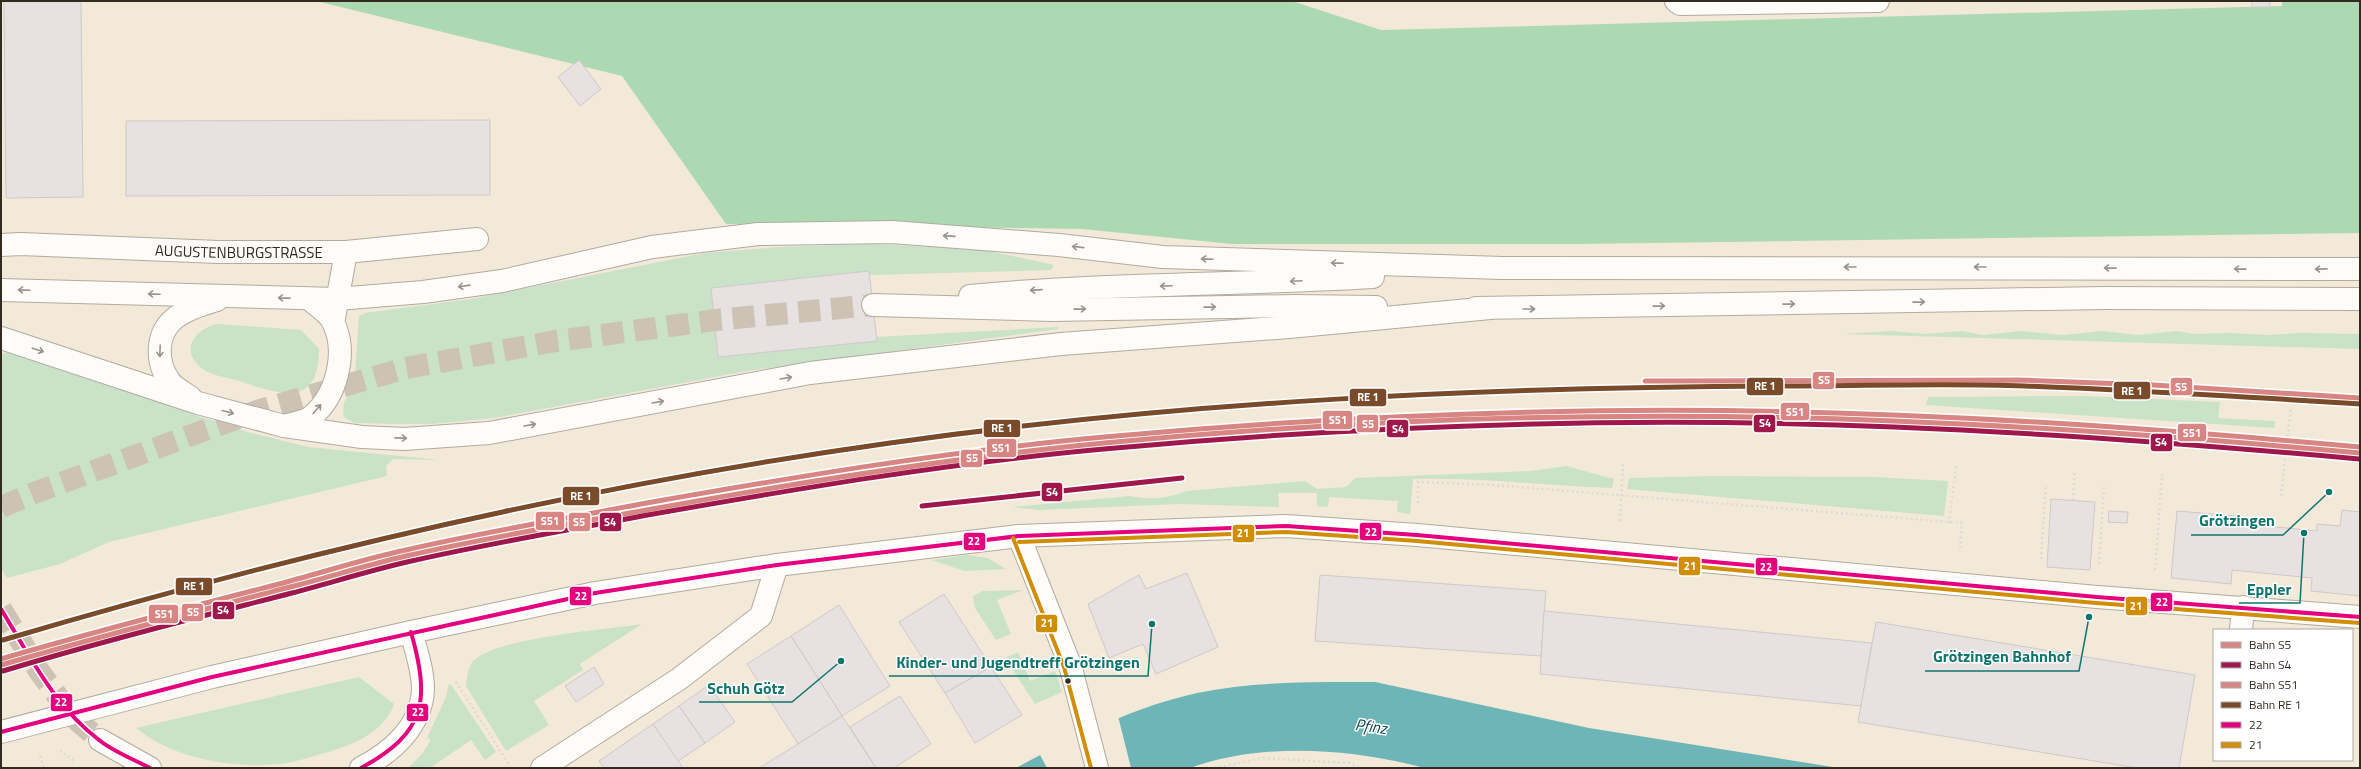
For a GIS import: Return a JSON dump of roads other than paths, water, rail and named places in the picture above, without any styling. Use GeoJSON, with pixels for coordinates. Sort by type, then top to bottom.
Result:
{"type":"FeatureCollection","features":[{"type":"Feature","properties":{"kind":"main road"},"geometry":{"type":"LineString","coordinates":[[1676,1],[1680,4],[1878,1]]}},
{"type":"Feature","properties":{"kind":"main road"},"geometry":{"type":"LineString","coordinates":[[1,290],[337,299],[423,292],[502,281],[652,247],[758,234],[892,232],[1059,245],[1163,257],[1502,268],[2360,269]]}},
{"type":"Feature","properties":{"kind":"main road","name":"AUGUSTENBURGSTRASSE"},"geometry":{"type":"LineString","coordinates":[[1,245],[21,244],[218,252],[346,252],[477,239]]}},
{"type":"Feature","properties":{"kind":"main road"},"geometry":{"type":"LineString","coordinates":[[284,426],[310,418],[330,395],[339,374],[338,343],[333,321],[346,252]]}},
{"type":"Feature","properties":{"kind":"main road"},"geometry":{"type":"LineString","coordinates":[[1502,268],[1294,282],[1047,289],[873,305],[1053,310],[1294,306],[1490,308],[2112,298],[2360,299]]}},
{"type":"Feature","properties":{"kind":"main road"},"geometry":{"type":"LineString","coordinates":[[198,404],[171,383],[161,366],[159,349],[164,333],[175,319],[197,306],[228,296]]}},
{"type":"Feature","properties":{"kind":"main road"},"geometry":{"type":"LineString","coordinates":[[309,299],[333,321]]}},
{"type":"Feature","properties":{"kind":"main road"},"geometry":{"type":"LineString","coordinates":[[1,338],[198,404],[284,426],[362,437],[404,439],[489,433],[818,372],[1061,344],[1288,327],[1490,308]]}},
{"type":"Feature","properties":{"kind":"main road"},"geometry":{"type":"LineString","coordinates":[[1,732],[212,677],[411,632],[596,593],[776,565],[1019,536],[1286,526],[1417,535],[1620,555],[2039,590],[2097,597],[2360,617]]}},
{"type":"Feature","properties":{"kind":"main road"},"geometry":{"type":"LineString","coordinates":[[1019,536],[1070,665],[1084,724],[1097,768]]}},
{"type":"Feature","properties":{"kind":"main road"},"geometry":{"type":"LineString","coordinates":[[542,768],[679,679],[761,616],[776,565]]}},
{"type":"Feature","properties":{"kind":"main road"},"geometry":{"type":"LineString","coordinates":[[2241,629],[2243,607]]}},
{"type":"Feature","properties":{"kind":"main road"},"geometry":{"type":"LineString","coordinates":[[361,768],[379,759],[404,738],[418,713],[423,690],[420,662],[411,632]]}},
{"type":"Feature","properties":{"kind":"main road"},"geometry":{"type":"LineString","coordinates":[[100,740],[150,768]]}},
{"type":"Feature","properties":{"kind":"water","name":"Pfinz"},"geometry":{"type":"Polygon","coordinates":[[[1308,682],[1375,682],[1589,728],[1839,768],[1424,768],[1396,761],[1337,752],[1277,751],[1247,754],[1190,768],[1016,768],[1059,745],[1104,724],[1150,706],[1197,693],[1264,684],[1308,682]]]}},
{"type":"Feature","properties":{"kind":"tunnel"},"geometry":{"type":"LineString","coordinates":[[1,507],[34,493],[260,410],[406,368],[556,341],[716,320],[873,305]]}},
{"type":"Feature","properties":{"kind":"tunnel"},"geometry":{"type":"LineString","coordinates":[[1,609],[39,671],[72,716],[100,740]]}},
{"type":"Feature","properties":{"kind":"rail line","name":"S5"},"geometry":{"type":"LineString","coordinates":[[1645,381],[2020,380],[2153,385],[2360,398]]}},
{"type":"Feature","properties":{"kind":"rail line","name":"S51"},"geometry":{"type":"LineString","coordinates":[[1,659],[374,558],[465,537],[756,484],[930,457],[1104,437],[1301,422],[1400,417],[1499,413],[1696,410],[1894,415],[2069,424],[2186,432],[2360,447]]}},
{"type":"Feature","properties":{"kind":"rail line","name":"S5"},"geometry":{"type":"LineString","coordinates":[[1,665],[377,563],[465,543],[698,501],[872,472],[1046,449],[1202,434],[1301,427],[1499,418],[1696,416],[1894,421],[2069,430],[2186,438],[2360,453]]}},
{"type":"Feature","properties":{"kind":"rail line","name":"S4"},"geometry":{"type":"LineString","coordinates":[[3,671],[111,640],[378,569],[466,549],[757,496],[930,469],[1104,449],[1301,434],[1400,429],[1499,425],[1696,422],[1894,427],[2068,436],[2185,444],[2359,459]]}},
{"type":"Feature","properties":{"kind":"rail line","name":"S4"},"geometry":{"type":"LineString","coordinates":[[922,506],[1182,478]]}},
{"type":"Feature","properties":{"kind":"place","name":"Grötzingen"},"geometry":{"type":"Point","coordinates":[2329,492]}},
{"type":"Feature","properties":{"kind":"place","name":"Eppler"},"geometry":{"type":"Point","coordinates":[2304,533]}},
{"type":"Feature","properties":{"kind":"place","name":"Grötzingen Bahnhof"},"geometry":{"type":"Point","coordinates":[2089,617]}},
{"type":"Feature","properties":{"kind":"place","name":"Kinder- und Jugendtreff Grötzingen"},"geometry":{"type":"Point","coordinates":[1152,624]}},
{"type":"Feature","properties":{"kind":"place","name":"Schuh Götz"},"geometry":{"type":"Point","coordinates":[841,661]}}]}
